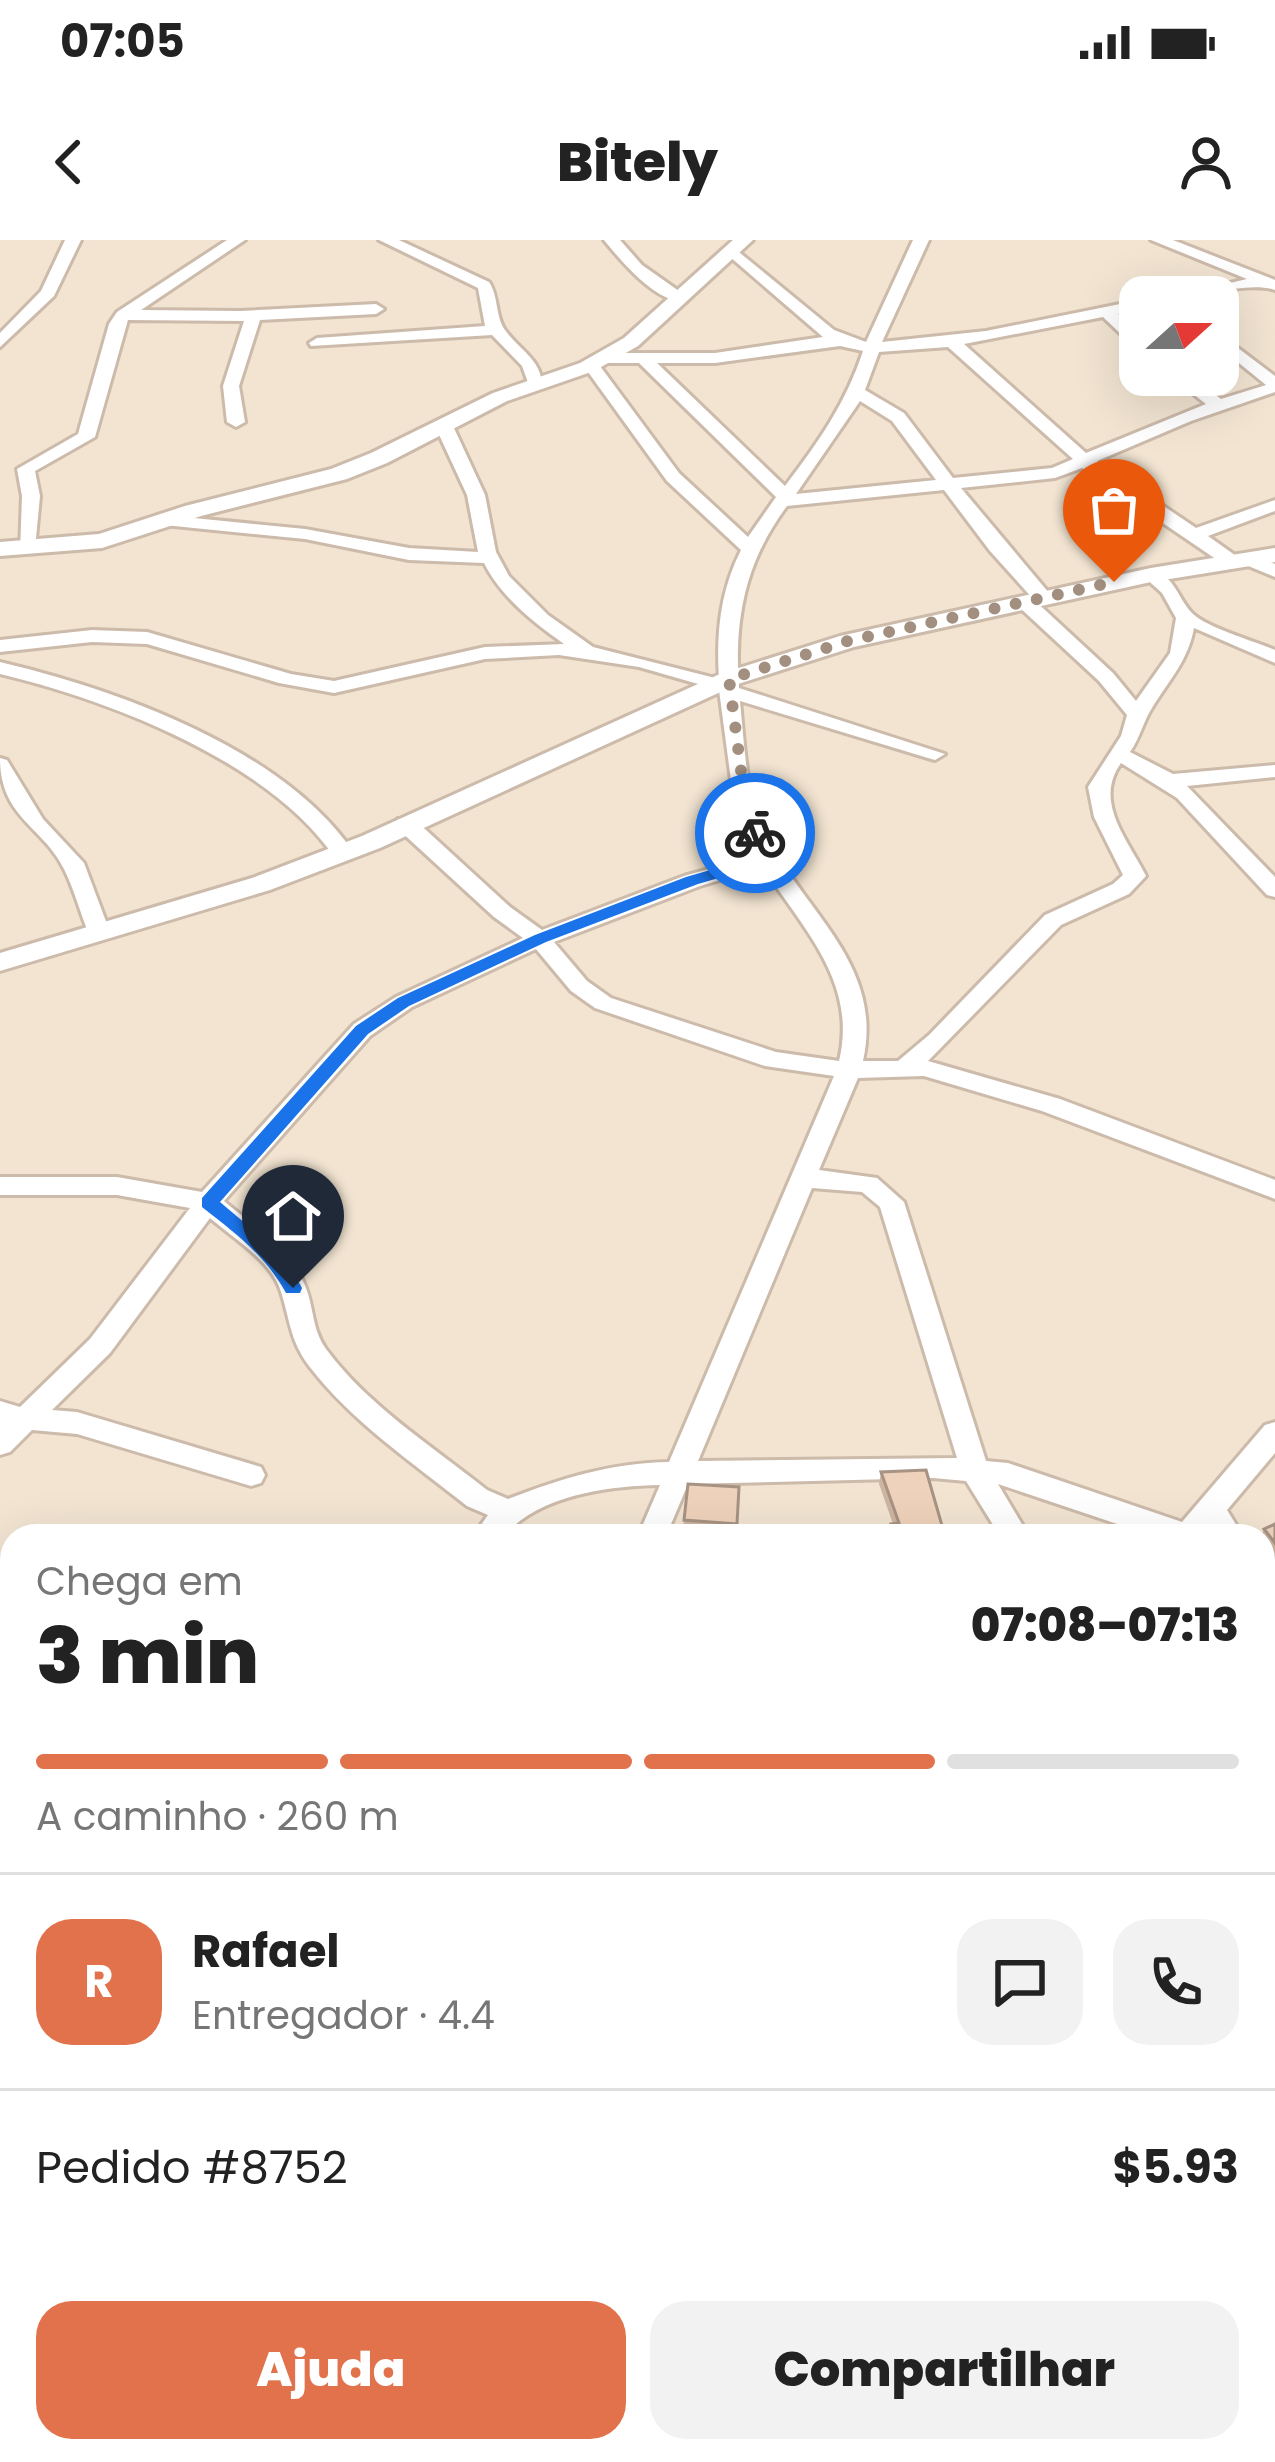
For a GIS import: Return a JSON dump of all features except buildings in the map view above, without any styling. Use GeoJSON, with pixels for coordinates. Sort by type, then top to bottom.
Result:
{"type":"FeatureCollection","features":[{"type":"Feature","properties":{"kind":"street"},"geometry":{"type":"LineString","coordinates":[[0,342],[48,293],[74,240]]}},
{"type":"Feature","properties":{"kind":"street"},"geometry":{"type":"LineString","coordinates":[[26,549],[31,496],[26,469],[86,437],[123,315],[237,240]]}},
{"type":"Feature","properties":{"kind":"street"},"geometry":{"type":"LineString","coordinates":[[387,240],[484,285],[495,330],[530,365],[536,384]]}},
{"type":"Feature","properties":{"kind":"street"},"geometry":{"type":"LineString","coordinates":[[611,240],[637,268],[680,299]]}},
{"type":"Feature","properties":{"kind":"street"},"geometry":{"type":"LineString","coordinates":[[657,1524],[849,1070],[859,1024],[848,984],[810,913],[768,859],[747,816],[725,685],[736,574],[748,548],[848,410],[921,240]]}},
{"type":"Feature","properties":{"kind":"street"},"geometry":{"type":"LineString","coordinates":[[1159,240],[1271,281]]}},
{"type":"Feature","properties":{"kind":"street"},"geometry":{"type":"LineString","coordinates":[[598,362],[739,246],[838,340]]}},
{"type":"Feature","properties":{"kind":"street"},"geometry":{"type":"LineString","coordinates":[[1239,287],[1271,281]]}},
{"type":"Feature","properties":{"kind":"street"},"geometry":{"type":"LineString","coordinates":[[0,549],[102,541],[339,474],[536,384],[598,362],[757,354],[838,340],[874,346],[951,341],[1119,308]]}},
{"type":"Feature","properties":{"kind":"street"},"geometry":{"type":"LineString","coordinates":[[123,315],[376,310]]}},
{"type":"Feature","properties":{"kind":"street"},"geometry":{"type":"LineString","coordinates":[[1106,310],[1119,324]]}},
{"type":"Feature","properties":{"kind":"street"},"geometry":{"type":"LineString","coordinates":[[236,422],[231,386],[253,316]]}},
{"type":"Feature","properties":{"kind":"street"},"geometry":{"type":"LineString","coordinates":[[317,343],[495,330]]}},
{"type":"Feature","properties":{"kind":"street"},"geometry":{"type":"LineString","coordinates":[[951,341],[1086,463],[1167,514],[1192,536],[1275,572]]}},
{"type":"Feature","properties":{"kind":"street"},"geometry":{"type":"LineString","coordinates":[[1239,356],[1275,386]]}},
{"type":"Feature","properties":{"kind":"street"},"geometry":{"type":"LineString","coordinates":[[644,359],[783,498],[1055,473],[1275,386]]}},
{"type":"Feature","properties":{"kind":"street"},"geometry":{"type":"LineString","coordinates":[[598,362],[673,477],[748,548]]}},
{"type":"Feature","properties":{"kind":"street"},"geometry":{"type":"LineString","coordinates":[[856,391],[898,417],[1034,600],[1137,714]]}},
{"type":"Feature","properties":{"kind":"street"},"geometry":{"type":"LineString","coordinates":[[1206,396],[1218,405]]}},
{"type":"Feature","properties":{"kind":"street"},"geometry":{"type":"LineString","coordinates":[[444,426],[476,495],[491,558],[501,578],[541,619],[590,654]]}},
{"type":"Feature","properties":{"kind":"street"},"geometry":{"type":"LineString","coordinates":[[1192,536],[1275,505]]}},
{"type":"Feature","properties":{"kind":"street"},"geometry":{"type":"LineString","coordinates":[[164,520],[304,534],[409,554],[491,558]]}},
{"type":"Feature","properties":{"kind":"street"},"geometry":{"type":"LineString","coordinates":[[0,962],[261,884],[343,853],[725,685],[848,641],[1151,574],[1275,555]]}},
{"type":"Feature","properties":{"kind":"street"},"geometry":{"type":"LineString","coordinates":[[1151,574],[1169,590],[1186,618],[1275,657]]}},
{"type":"Feature","properties":{"kind":"street"},"geometry":{"type":"LineString","coordinates":[[904,1067],[937,1041],[1053,920],[1134,882],[1136,876],[1097,796],[1100,781],[1133,734],[1137,714],[1180,653],[1186,618]]}},
{"type":"Feature","properties":{"kind":"street"},"geometry":{"type":"LineString","coordinates":[[0,646],[102,636],[150,638],[307,686],[334,687],[506,650],[590,654],[725,685],[935,754]]}},
{"type":"Feature","properties":{"kind":"street"},"geometry":{"type":"LineString","coordinates":[[0,668],[79,687],[249,765],[323,823],[343,853]]}},
{"type":"Feature","properties":{"kind":"street"},"geometry":{"type":"LineString","coordinates":[[1118,755],[1139,761],[1169,781],[1275,890]]}},
{"type":"Feature","properties":{"kind":"street"},"geometry":{"type":"LineString","coordinates":[[0,764],[34,822],[73,863],[99,932]]}},
{"type":"Feature","properties":{"kind":"street"},"geometry":{"type":"LineString","coordinates":[[1169,781],[1275,771]]}},
{"type":"Feature","properties":{"kind":"street"},"geometry":{"type":"LineString","coordinates":[[406,824],[540,939],[579,986],[603,1003],[773,1060],[849,1070],[923,1068],[1051,1106],[1275,1190]]}},
{"type":"Feature","properties":{"kind":"street"},"geometry":{"type":"LineString","coordinates":[[1240,857],[1275,852]]}},
{"type":"Feature","properties":{"kind":"street"},"geometry":{"type":"LineString","coordinates":[[0,1444],[12,1416],[100,1346],[208,1202],[362,1030],[404,1002],[540,939],[692,881],[768,859]]}},
{"type":"Feature","properties":{"kind":"street"},"geometry":{"type":"LineString","coordinates":[[804,1178],[868,1184],[891,1202],[975,1471],[1008,1524]]}},
{"type":"Feature","properties":{"kind":"street"},"geometry":{"type":"LineString","coordinates":[[0,1186],[117,1186],[208,1202],[278,1262],[293,1288],[300,1325],[314,1354],[352,1399],[477,1498],[508,1511]]}},
{"type":"Feature","properties":{"kind":"street"},"geometry":{"type":"LineString","coordinates":[[12,1416],[77,1423],[250,1475]]}},
{"type":"Feature","properties":{"kind":"street"},"geometry":{"type":"LineString","coordinates":[[1198,1524],[1271,1444]]}},
{"type":"Feature","properties":{"kind":"street"},"geometry":{"type":"LineString","coordinates":[[497,1524],[508,1511],[572,1486],[623,1474],[932,1467],[1009,1474],[1153,1524]]}},
{"type":"Feature","properties":{"kind":"street"},"geometry":{"type":"LineString","coordinates":[[1210,1509],[1221,1524]]}},
{"type":"Feature","properties":{"kind":"shaded area"},"geometry":{"type":"Polygon","coordinates":[[[0,240],[1275,240],[1275,1524],[0,1524],[0,240]]]}},
{"type":"Feature","properties":{"kind":"way so far"},"geometry":{"type":"LineString","coordinates":[[755,833],[747,816],[729,679],[848,641],[1114,582]]}},
{"type":"Feature","properties":{"kind":"route"},"geometry":{"type":"LineString","coordinates":[[293,1288],[278,1262],[208,1202],[362,1030],[404,1002],[540,939],[692,881],[768,859],[755,833]]}}]}
